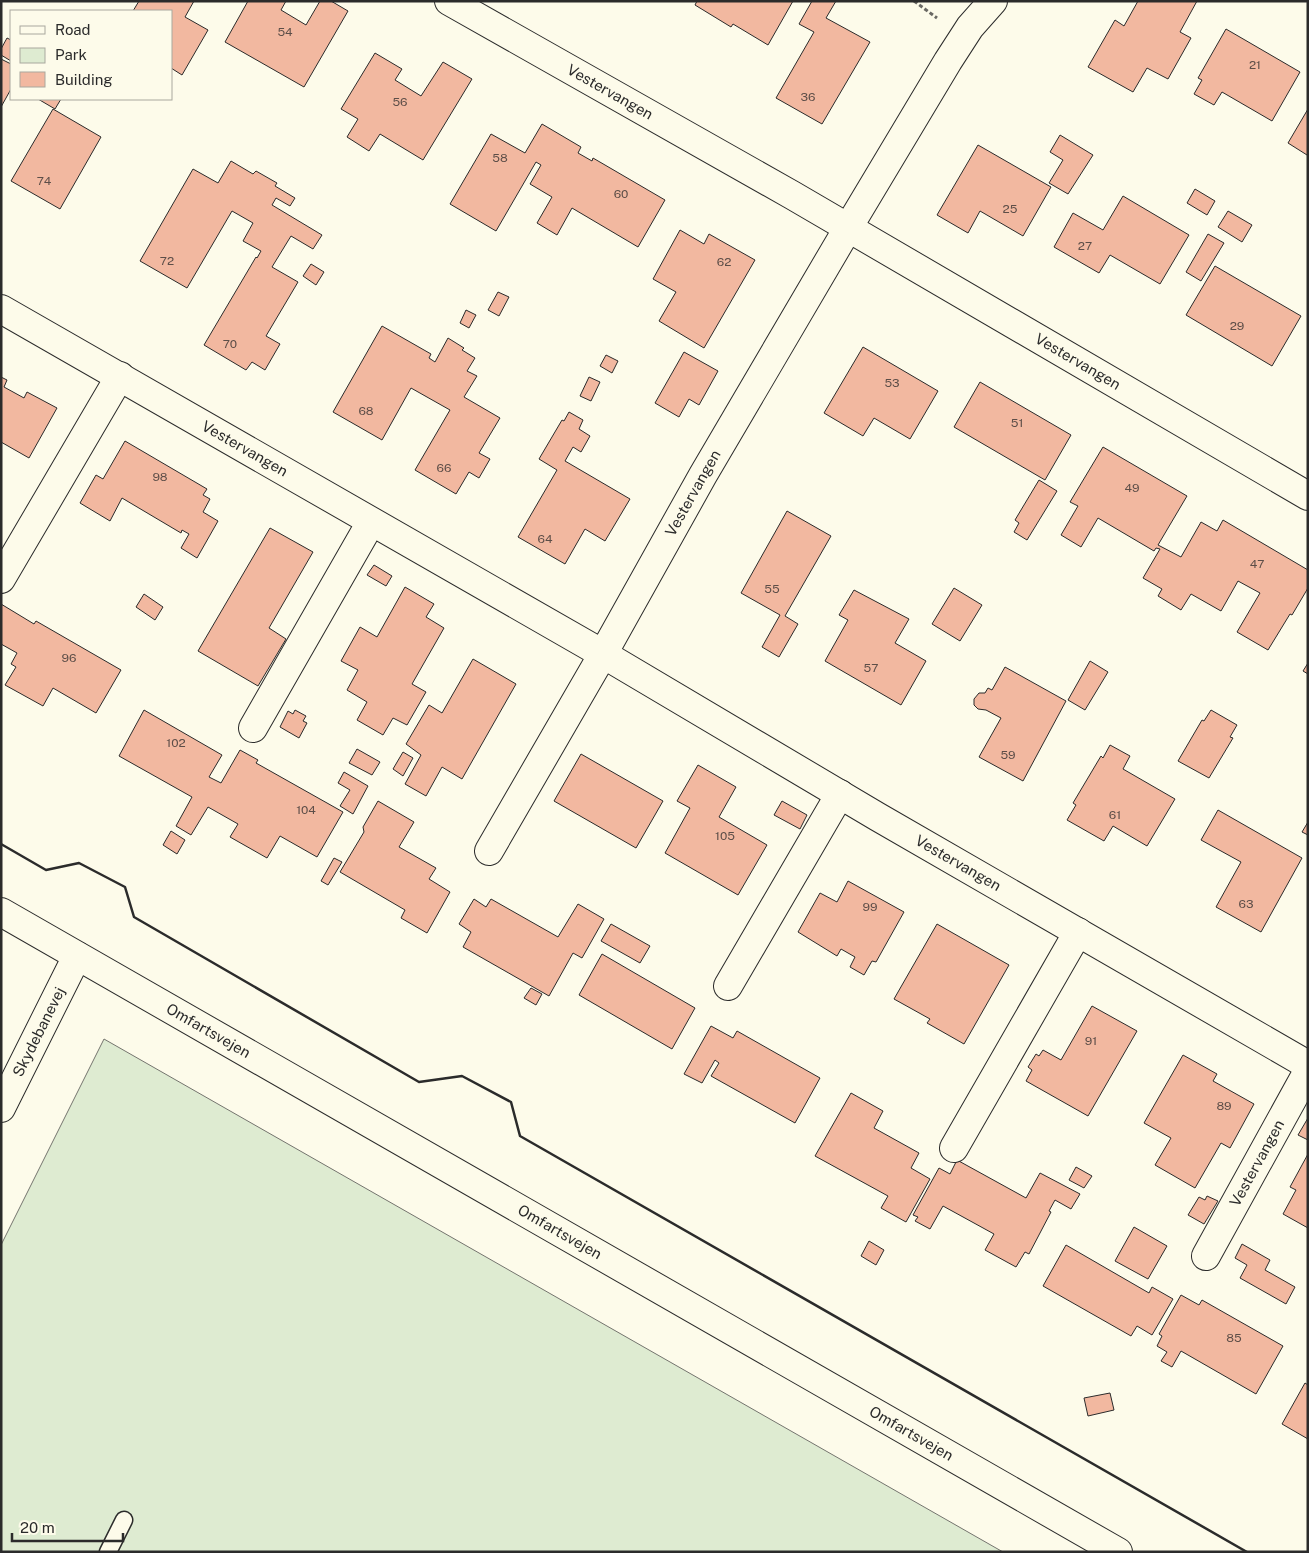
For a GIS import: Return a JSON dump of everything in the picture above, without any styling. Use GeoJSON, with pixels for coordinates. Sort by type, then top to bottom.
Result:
{"type":"FeatureCollection","features":[{"type":"Feature","properties":{"kind":"street","name":"Vestervangen"},"geometry":{"type":"LineString","coordinates":[[449,1],[848,228],[1308,496]]}},
{"type":"Feature","properties":{"kind":"street","name":"Vestervangen"},"geometry":{"type":"LineString","coordinates":[[489,851],[603,654],[703,475],[848,228],[948,61],[970,27],[992,1]]}},
{"type":"Feature","properties":{"kind":"street","name":"Vestervangen"},"geometry":{"type":"LineString","coordinates":[[1,309],[603,654],[840,794],[1308,1065]]}},
{"type":"Feature","properties":{"kind":"street"},"geometry":{"type":"LineString","coordinates":[[1,579],[120,376]]}},
{"type":"Feature","properties":{"kind":"street"},"geometry":{"type":"LineString","coordinates":[[252,728],[371,522]]}},
{"type":"Feature","properties":{"kind":"street"},"geometry":{"type":"LineString","coordinates":[[728,986],[840,794]]}},
{"type":"Feature","properties":{"kind":"street","name":"Omfartsvejen"},"geometry":{"type":"LineString","coordinates":[[1,912],[1118,1552]]}},
{"type":"Feature","properties":{"kind":"street"},"geometry":{"type":"LineString","coordinates":[[954,1148],[1078,932]]}},
{"type":"Feature","properties":{"kind":"street","name":"Skydebanevej"},"geometry":{"type":"LineString","coordinates":[[1,1108],[77,956]]}},
{"type":"Feature","properties":{"kind":"street","name":"Vestervangen"},"geometry":{"type":"LineString","coordinates":[[1206,1256],[1308,1071]]}},
{"type":"Feature","properties":{"kind":"lane"},"geometry":{"type":"LineString","coordinates":[[108,1552],[124,1520]]}},
{"type":"Feature","properties":{"kind":"green space"},"geometry":{"type":"Polygon","coordinates":[[[104,1039],[1003,1552],[1,1552],[1,1245],[104,1039]]]}},
{"type":"Feature","properties":{"kind":"building"},"geometry":{"type":"Polygon","coordinates":[[[139,1],[194,1],[185,17],[208,30],[182,75],[172,69],[172,10],[134,10],[139,1]]]}},
{"type":"Feature","properties":{"kind":"building"},"geometry":{"type":"Polygon","coordinates":[[[248,1],[286,1],[281,10],[306,25],[320,1],[331,1],[348,11],[304,87],[225,42],[248,1]]]}},
{"type":"Feature","properties":{"kind":"building"},"geometry":{"type":"Polygon","coordinates":[[[697,1],[793,1],[768,45],[733,24],[731,27],[695,5],[697,1]]]}},
{"type":"Feature","properties":{"kind":"building"},"geometry":{"type":"Polygon","coordinates":[[[812,1],[836,1],[826,18],[870,42],[822,124],[776,98],[814,32],[799,24],[812,1]]]}},
{"type":"Feature","properties":{"kind":"building"},"geometry":{"type":"Polygon","coordinates":[[[1138,1],[1197,1],[1180,32],[1191,38],[1168,79],[1147,68],[1133,92],[1088,67],[1115,20],[1124,26],[1138,1]]]}},
{"type":"Feature","properties":{"kind":"building"},"geometry":{"type":"Polygon","coordinates":[[[1226,29],[1300,72],[1272,121],[1222,92],[1214,105],[1194,94],[1202,80],[1198,78],[1226,29]]]}},
{"type":"Feature","properties":{"kind":"building"},"geometry":{"type":"Polygon","coordinates":[[[7,38],[10,40],[10,60],[1,55],[1,49],[7,38]]]}},
{"type":"Feature","properties":{"kind":"building"},"geometry":{"type":"Polygon","coordinates":[[[375,53],[402,69],[395,80],[421,96],[443,62],[472,79],[423,160],[380,134],[369,151],[347,137],[358,119],[341,109],[375,53]]]}},
{"type":"Feature","properties":{"kind":"building"},"geometry":{"type":"Polygon","coordinates":[[[1,59],[10,64],[10,91],[1,107],[1,59]]]}},
{"type":"Feature","properties":{"kind":"building"},"geometry":{"type":"Polygon","coordinates":[[[40,100],[60,100],[55,109],[40,100]]]}},
{"type":"Feature","properties":{"kind":"building"},"geometry":{"type":"Polygon","coordinates":[[[53,109],[101,137],[60,209],[11,181],[53,109]]]}},
{"type":"Feature","properties":{"kind":"building"},"geometry":{"type":"Polygon","coordinates":[[[1308,109],[1308,154],[1307,155],[1288,143],[1308,109]]]}},
{"type":"Feature","properties":{"kind":"building"},"geometry":{"type":"Polygon","coordinates":[[[542,124],[581,147],[578,153],[592,161],[593,158],[665,200],[638,247],[572,208],[557,235],[537,223],[552,197],[530,184],[541,165],[536,162],[496,231],[450,204],[491,134],[525,153],[542,124]]]}},
{"type":"Feature","properties":{"kind":"building"},"geometry":{"type":"Polygon","coordinates":[[[1060,135],[1093,155],[1068,194],[1049,183],[1063,160],[1050,152],[1060,135]]]}},
{"type":"Feature","properties":{"kind":"building"},"geometry":{"type":"Polygon","coordinates":[[[978,145],[1051,187],[1023,236],[980,211],[968,233],[937,215],[978,145]]]}},
{"type":"Feature","properties":{"kind":"building"},"geometry":{"type":"Polygon","coordinates":[[[231,161],[253,174],[256,171],[277,183],[275,186],[295,198],[290,206],[276,198],[272,205],[322,235],[313,249],[291,236],[272,267],[298,282],[266,336],[280,344],[265,370],[252,362],[246,370],[204,345],[261,251],[243,241],[253,223],[232,211],[187,288],[140,261],[193,169],[218,183],[231,161]]]}},
{"type":"Feature","properties":{"kind":"building"},"geometry":{"type":"Polygon","coordinates":[[[1195,189],[1215,201],[1207,215],[1187,203],[1195,189]]]}},
{"type":"Feature","properties":{"kind":"building"},"geometry":{"type":"Polygon","coordinates":[[[1123,196],[1189,235],[1160,284],[1110,255],[1099,273],[1054,247],[1073,213],[1103,230],[1123,196]]]}},
{"type":"Feature","properties":{"kind":"building"},"geometry":{"type":"Polygon","coordinates":[[[1228,211],[1252,225],[1242,242],[1218,227],[1228,211]]]}},
{"type":"Feature","properties":{"kind":"building"},"geometry":{"type":"Polygon","coordinates":[[[680,230],[704,244],[709,234],[755,260],[704,348],[659,321],[676,292],[653,279],[680,230]]]}},
{"type":"Feature","properties":{"kind":"building"},"geometry":{"type":"Polygon","coordinates":[[[1208,234],[1224,243],[1201,281],[1186,272],[1208,234]]]}},
{"type":"Feature","properties":{"kind":"building"},"geometry":{"type":"Polygon","coordinates":[[[311,264],[324,272],[316,285],[303,276],[311,264]]]}},
{"type":"Feature","properties":{"kind":"building"},"geometry":{"type":"Polygon","coordinates":[[[1215,266],[1301,316],[1272,366],[1186,315],[1215,266]]]}},
{"type":"Feature","properties":{"kind":"building"},"geometry":{"type":"Polygon","coordinates":[[[498,292],[509,297],[499,316],[488,310],[498,292]]]}},
{"type":"Feature","properties":{"kind":"building"},"geometry":{"type":"Polygon","coordinates":[[[466,310],[476,315],[469,328],[460,323],[466,310]]]}},
{"type":"Feature","properties":{"kind":"building"},"geometry":{"type":"Polygon","coordinates":[[[382,326],[431,354],[429,358],[435,362],[448,338],[475,358],[467,371],[477,376],[464,397],[500,418],[479,453],[490,459],[479,478],[469,472],[456,494],[415,470],[450,410],[411,388],[382,440],[333,412],[382,326]]]}},
{"type":"Feature","properties":{"kind":"building"},"geometry":{"type":"Polygon","coordinates":[[[863,347],[938,391],[910,439],[874,418],[863,436],[824,413],[863,347]]]}},
{"type":"Feature","properties":{"kind":"building"},"geometry":{"type":"Polygon","coordinates":[[[684,352],[718,371],[699,405],[689,399],[679,417],[655,403],[684,352]]]}},
{"type":"Feature","properties":{"kind":"building"},"geometry":{"type":"Polygon","coordinates":[[[606,355],[618,361],[612,373],[600,366],[606,355]]]}},
{"type":"Feature","properties":{"kind":"building"},"geometry":{"type":"Polygon","coordinates":[[[1,377],[7,380],[4,387],[24,398],[27,392],[57,408],[29,458],[1,442],[1,377]]]}},
{"type":"Feature","properties":{"kind":"building"},"geometry":{"type":"Polygon","coordinates":[[[589,377],[600,382],[591,401],[580,396],[589,377]]]}},
{"type":"Feature","properties":{"kind":"building"},"geometry":{"type":"Polygon","coordinates":[[[980,382],[1071,435],[1045,480],[954,427],[980,382]]]}},
{"type":"Feature","properties":{"kind":"building"},"geometry":{"type":"Polygon","coordinates":[[[569,412],[583,420],[579,429],[590,436],[581,452],[573,447],[565,461],[630,499],[605,541],[585,529],[565,564],[518,537],[557,470],[539,459],[562,420],[564,421],[569,412]]]}},
{"type":"Feature","properties":{"kind":"building"},"geometry":{"type":"Polygon","coordinates":[[[125,441],[207,489],[203,495],[210,499],[203,512],[218,521],[197,558],[181,548],[189,534],[182,530],[181,533],[122,498],[110,521],[80,503],[96,475],[103,479],[125,441]]]}},
{"type":"Feature","properties":{"kind":"building"},"geometry":{"type":"Polygon","coordinates":[[[1103,447],[1187,496],[1158,545],[1181,557],[1201,522],[1217,531],[1223,520],[1308,570],[1308,588],[1268,650],[1237,632],[1260,593],[1238,581],[1221,611],[1191,594],[1181,610],[1158,596],[1162,589],[1143,578],[1160,549],[1156,548],[1154,551],[1098,518],[1081,547],[1061,535],[1078,506],[1070,502],[1103,447]]]}},
{"type":"Feature","properties":{"kind":"building"},"geometry":{"type":"Polygon","coordinates":[[[1039,480],[1057,491],[1027,540],[1014,532],[1019,523],[1015,520],[1039,480]]]}},
{"type":"Feature","properties":{"kind":"building"},"geometry":{"type":"Polygon","coordinates":[[[787,511],[831,536],[785,616],[798,624],[779,657],[762,647],[780,615],[741,593],[787,511]]]}},
{"type":"Feature","properties":{"kind":"building"},"geometry":{"type":"Polygon","coordinates":[[[270,528],[313,552],[269,628],[286,639],[258,686],[198,651],[270,528]]]}},
{"type":"Feature","properties":{"kind":"building"},"geometry":{"type":"Polygon","coordinates":[[[374,565],[392,576],[386,586],[367,575],[374,565]]]}},
{"type":"Feature","properties":{"kind":"building"},"geometry":{"type":"Polygon","coordinates":[[[405,587],[434,604],[426,617],[444,628],[412,684],[426,692],[407,725],[393,718],[383,735],[357,720],[367,702],[347,690],[358,670],[341,661],[360,627],[377,637],[405,587]]]}},
{"type":"Feature","properties":{"kind":"building"},"geometry":{"type":"Polygon","coordinates":[[[954,588],[982,605],[960,641],[932,624],[954,588]]]}},
{"type":"Feature","properties":{"kind":"building"},"geometry":{"type":"Polygon","coordinates":[[[854,590],[909,619],[895,643],[926,661],[901,705],[825,661],[848,620],[839,615],[854,590]]]}},
{"type":"Feature","properties":{"kind":"building"},"geometry":{"type":"Polygon","coordinates":[[[144,594],[163,607],[155,620],[136,607],[144,594]]]}},
{"type":"Feature","properties":{"kind":"building"},"geometry":{"type":"Polygon","coordinates":[[[1,604],[34,624],[36,621],[121,670],[96,713],[53,688],[43,706],[5,685],[16,667],[11,664],[17,653],[1,644],[1,604]]]}},
{"type":"Feature","properties":{"kind":"building"},"geometry":{"type":"Polygon","coordinates":[[[473,659],[516,684],[462,779],[442,767],[426,796],[405,784],[421,755],[406,744],[429,705],[442,713],[473,659]]]}},
{"type":"Feature","properties":{"kind":"building"},"geometry":{"type":"Polygon","coordinates":[[[1090,661],[1108,672],[1085,710],[1068,700],[1090,661]]]}},
{"type":"Feature","properties":{"kind":"building"},"geometry":{"type":"Polygon","coordinates":[[[1308,663],[1308,674],[1303,671],[1308,663]]]}},
{"type":"Feature","properties":{"kind":"building"},"geometry":{"type":"Polygon","coordinates":[[[1005,667],[1066,701],[1023,781],[979,757],[1001,718],[986,710],[978,709],[974,705],[974,699],[979,693],[985,693],[988,688],[992,690],[1005,667]]]}},
{"type":"Feature","properties":{"kind":"building"},"geometry":{"type":"Polygon","coordinates":[[[144,710],[222,755],[209,777],[221,783],[240,750],[258,760],[256,763],[343,812],[317,857],[280,836],[267,858],[230,837],[238,824],[208,807],[191,835],[176,826],[192,797],[119,756],[144,710]]]}},
{"type":"Feature","properties":{"kind":"building"},"geometry":{"type":"Polygon","coordinates":[[[295,710],[306,716],[303,721],[307,723],[299,738],[280,727],[288,711],[293,714],[295,710]]]}},
{"type":"Feature","properties":{"kind":"building"},"geometry":{"type":"Polygon","coordinates":[[[1211,710],[1237,725],[1230,737],[1233,738],[1209,778],[1178,761],[1202,720],[1204,721],[1211,710]]]}},
{"type":"Feature","properties":{"kind":"building"},"geometry":{"type":"Polygon","coordinates":[[[1110,745],[1130,756],[1123,769],[1175,799],[1147,846],[1113,826],[1104,841],[1067,820],[1076,805],[1073,803],[1101,756],[1103,758],[1110,745]]]}},
{"type":"Feature","properties":{"kind":"building"},"geometry":{"type":"Polygon","coordinates":[[[357,749],[380,762],[372,775],[349,763],[357,749]]]}},
{"type":"Feature","properties":{"kind":"building"},"geometry":{"type":"Polygon","coordinates":[[[403,752],[413,758],[403,776],[393,769],[403,752]]]}},
{"type":"Feature","properties":{"kind":"building"},"geometry":{"type":"Polygon","coordinates":[[[581,754],[663,801],[636,848],[554,801],[581,754]]]}},
{"type":"Feature","properties":{"kind":"building"},"geometry":{"type":"Polygon","coordinates":[[[698,765],[736,787],[719,817],[767,845],[738,895],[665,853],[690,808],[677,801],[698,765]]]}},
{"type":"Feature","properties":{"kind":"building"},"geometry":{"type":"Polygon","coordinates":[[[344,772],[368,786],[353,814],[340,806],[350,790],[338,783],[344,772]]]}},
{"type":"Feature","properties":{"kind":"building"},"geometry":{"type":"Polygon","coordinates":[[[378,801],[414,822],[399,847],[436,868],[429,879],[450,892],[427,933],[401,918],[405,910],[340,872],[364,832],[363,827],[378,801]]]}},
{"type":"Feature","properties":{"kind":"building"},"geometry":{"type":"Polygon","coordinates":[[[782,801],[807,815],[800,829],[774,815],[782,801]]]}},
{"type":"Feature","properties":{"kind":"building"},"geometry":{"type":"Polygon","coordinates":[[[1218,810],[1302,858],[1261,932],[1216,907],[1241,862],[1201,840],[1218,810]]]}},
{"type":"Feature","properties":{"kind":"building"},"geometry":{"type":"Polygon","coordinates":[[[1308,822],[1308,835],[1302,832],[1308,822]]]}},
{"type":"Feature","properties":{"kind":"building"},"geometry":{"type":"Polygon","coordinates":[[[171,831],[185,840],[177,854],[163,845],[171,831]]]}},
{"type":"Feature","properties":{"kind":"building"},"geometry":{"type":"Polygon","coordinates":[[[334,858],[342,862],[328,885],[321,881],[334,858]]]}},
{"type":"Feature","properties":{"kind":"building"},"geometry":{"type":"Polygon","coordinates":[[[848,881],[904,912],[876,962],[872,961],[864,975],[850,967],[855,957],[841,949],[837,956],[798,932],[820,893],[837,902],[848,881]]]}},
{"type":"Feature","properties":{"kind":"building"},"geometry":{"type":"Polygon","coordinates":[[[474,899],[486,907],[491,899],[558,937],[578,904],[604,919],[582,958],[573,953],[549,996],[463,947],[471,932],[459,924],[474,899]]]}},
{"type":"Feature","properties":{"kind":"building"},"geometry":{"type":"Polygon","coordinates":[[[611,924],[650,946],[640,963],[601,941],[611,924]]]}},
{"type":"Feature","properties":{"kind":"building"},"geometry":{"type":"Polygon","coordinates":[[[937,924],[1009,965],[964,1044],[927,1023],[930,1019],[894,999],[937,924]]]}},
{"type":"Feature","properties":{"kind":"building"},"geometry":{"type":"Polygon","coordinates":[[[602,954],[695,1008],[672,1049],[579,995],[602,954]]]}},
{"type":"Feature","properties":{"kind":"building"},"geometry":{"type":"Polygon","coordinates":[[[531,988],[542,994],[536,1005],[524,998],[531,988]]]}},
{"type":"Feature","properties":{"kind":"building"},"geometry":{"type":"Polygon","coordinates":[[[1092,1006],[1137,1031],[1088,1116],[1026,1081],[1032,1070],[1028,1067],[1036,1054],[1039,1056],[1043,1050],[1061,1060],[1092,1006]]]}},
{"type":"Feature","properties":{"kind":"building"},"geometry":{"type":"Polygon","coordinates":[[[711,1026],[733,1038],[737,1031],[820,1078],[795,1123],[711,1076],[719,1063],[715,1060],[702,1083],[684,1074],[711,1026]]]}},
{"type":"Feature","properties":{"kind":"building"},"geometry":{"type":"Polygon","coordinates":[[[1183,1055],[1217,1074],[1213,1081],[1254,1104],[1230,1148],[1221,1143],[1195,1188],[1155,1165],[1171,1138],[1144,1123],[1183,1055]]]}},
{"type":"Feature","properties":{"kind":"building"},"geometry":{"type":"Polygon","coordinates":[[[851,1093],[883,1111],[874,1128],[919,1153],[911,1168],[930,1179],[906,1222],[881,1208],[888,1196],[815,1156],[851,1093]]]}},
{"type":"Feature","properties":{"kind":"building"},"geometry":{"type":"Polygon","coordinates":[[[1308,1118],[1308,1140],[1298,1135],[1308,1118]]]}},
{"type":"Feature","properties":{"kind":"building"},"geometry":{"type":"Polygon","coordinates":[[[1308,1154],[1308,1228],[1283,1214],[1296,1190],[1290,1187],[1308,1154]]]}},
{"type":"Feature","properties":{"kind":"building"},"geometry":{"type":"Polygon","coordinates":[[[957,1160],[1026,1198],[1040,1173],[1080,1194],[1071,1209],[1055,1200],[1049,1211],[1051,1212],[1029,1254],[1025,1252],[1016,1267],[985,1250],[994,1234],[943,1206],[930,1229],[915,1221],[918,1217],[913,1215],[939,1168],[950,1174],[957,1160]]]}},
{"type":"Feature","properties":{"kind":"building"},"geometry":{"type":"Polygon","coordinates":[[[1076,1167],[1092,1176],[1084,1188],[1069,1180],[1076,1167]]]}},
{"type":"Feature","properties":{"kind":"building"},"geometry":{"type":"Polygon","coordinates":[[[1207,1196],[1218,1201],[1204,1224],[1188,1215],[1199,1197],[1205,1200],[1207,1196]]]}},
{"type":"Feature","properties":{"kind":"building"},"geometry":{"type":"Polygon","coordinates":[[[1134,1227],[1167,1246],[1148,1279],[1115,1261],[1134,1227]]]}},
{"type":"Feature","properties":{"kind":"building"},"geometry":{"type":"Polygon","coordinates":[[[869,1241],[884,1250],[876,1265],[861,1256],[869,1241]]]}},
{"type":"Feature","properties":{"kind":"building"},"geometry":{"type":"Polygon","coordinates":[[[1242,1244],[1270,1260],[1265,1270],[1295,1287],[1286,1304],[1240,1278],[1247,1265],[1235,1258],[1242,1244]]]}},
{"type":"Feature","properties":{"kind":"building"},"geometry":{"type":"Polygon","coordinates":[[[1066,1245],[1149,1293],[1152,1287],[1173,1299],[1152,1335],[1137,1326],[1131,1336],[1043,1286],[1066,1245]]]}},
{"type":"Feature","properties":{"kind":"building"},"geometry":{"type":"Polygon","coordinates":[[[1181,1295],[1199,1305],[1202,1300],[1283,1346],[1256,1394],[1181,1351],[1172,1367],[1161,1361],[1167,1352],[1157,1346],[1162,1336],[1159,1334],[1181,1295]]]}},
{"type":"Feature","properties":{"kind":"building"},"geometry":{"type":"Polygon","coordinates":[[[1305,1383],[1308,1385],[1308,1439],[1282,1424],[1305,1383]]]}},
{"type":"Feature","properties":{"kind":"building"},"geometry":{"type":"Polygon","coordinates":[[[1110,1393],[1114,1410],[1088,1416],[1084,1398],[1110,1393]]]}},
{"type":"Feature","properties":{"kind":"wall"},"geometry":{"type":"LineString","coordinates":[[1,844],[46,870],[79,863],[125,887],[134,917],[419,1082],[462,1076],[511,1102],[520,1136],[1247,1552]]}}]}
